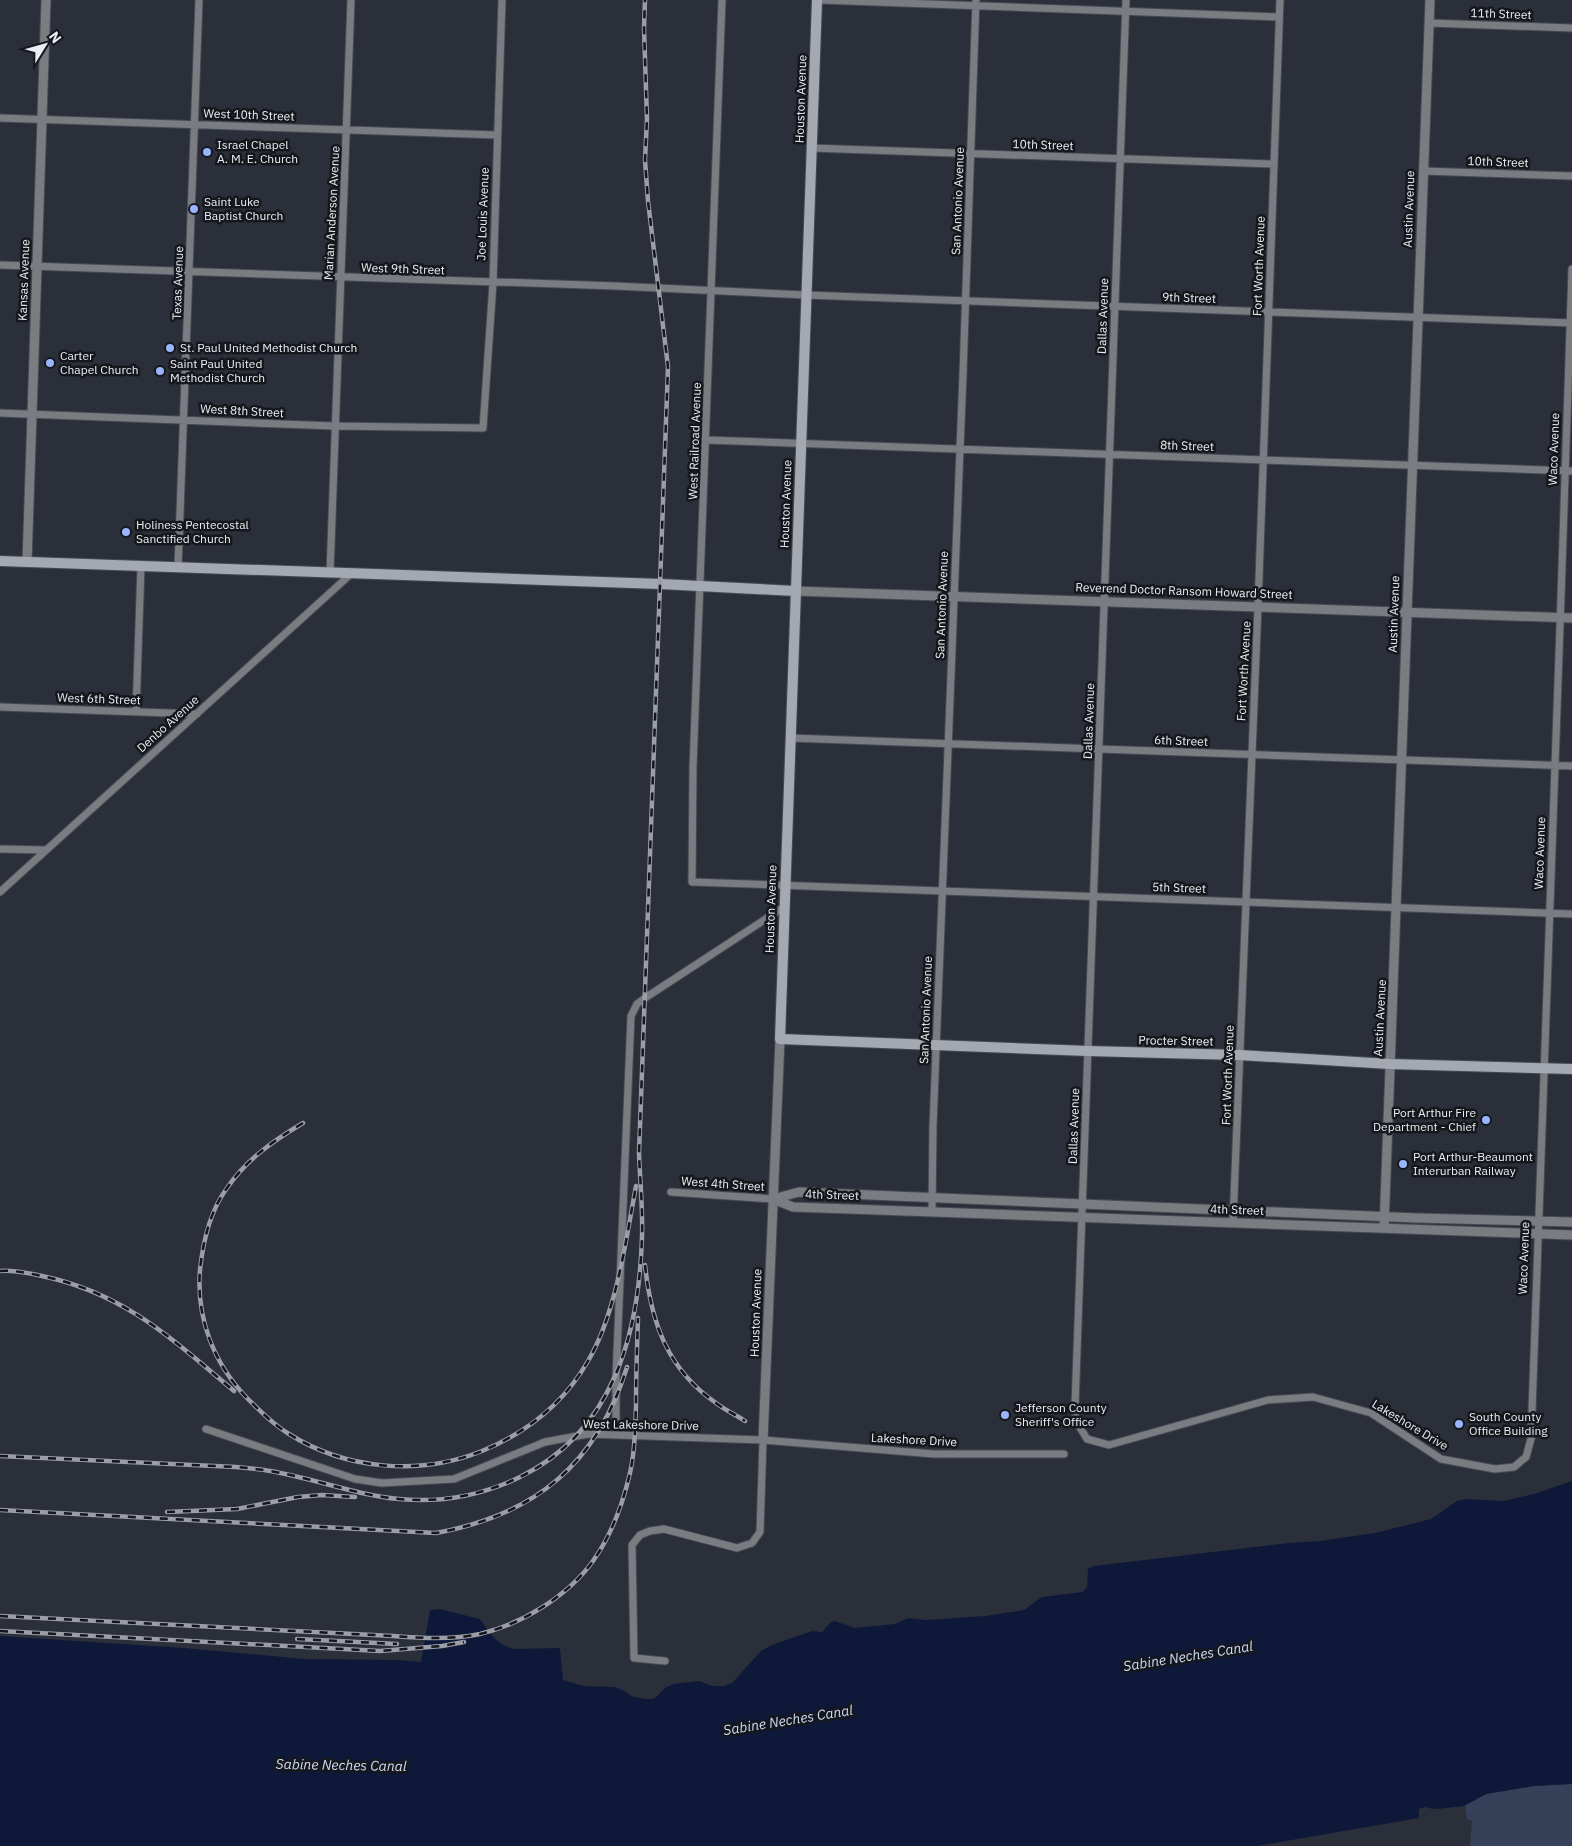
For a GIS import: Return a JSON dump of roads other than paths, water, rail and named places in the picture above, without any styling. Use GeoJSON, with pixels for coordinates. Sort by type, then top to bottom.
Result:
{"type":"FeatureCollection","features":[{"type":"Feature","properties":{"kind":"main road","name":"Houston Avenue"},"geometry":{"type":"LineString","coordinates":[[780,1039],[811,148],[819,0]]}},
{"type":"Feature","properties":{"kind":"main road"},"geometry":{"type":"LineString","coordinates":[[0,561],[795,591]]}},
{"type":"Feature","properties":{"kind":"main road","name":"Procter Street"},"geometry":{"type":"LineString","coordinates":[[780,1039],[936,1046],[1239,1055],[1390,1064],[1572,1069]]}},
{"type":"Feature","properties":{"kind":"street","name":"Kansas Avenue"},"geometry":{"type":"LineString","coordinates":[[27,562],[46,0]]}},
{"type":"Feature","properties":{"kind":"street","name":"Texas Avenue"},"geometry":{"type":"LineString","coordinates":[[178,567],[200,0]]}},
{"type":"Feature","properties":{"kind":"street","name":"Marian Anderson Avenue"},"geometry":{"type":"LineString","coordinates":[[330,573],[351,0]]}},
{"type":"Feature","properties":{"kind":"street","name":"Joe Louis Avenue"},"geometry":{"type":"LineString","coordinates":[[483,428],[493,283],[502,0]]}},
{"type":"Feature","properties":{"kind":"street","name":"West Railroad Avenue"},"geometry":{"type":"LineString","coordinates":[[692,882],[693,766],[722,0]]}},
{"type":"Feature","properties":{"kind":"street"},"geometry":{"type":"LineString","coordinates":[[819,0],[976,3],[1279,17]]}},
{"type":"Feature","properties":{"kind":"street","name":"Dallas Avenue"},"geometry":{"type":"LineString","coordinates":[[1087,1439],[1076,1421],[1075,1406],[1106,601],[1126,0]]}},
{"type":"Feature","properties":{"kind":"street","name":"Fort Worth Avenue"},"geometry":{"type":"LineString","coordinates":[[1233,1222],[1280,0]]}},
{"type":"Feature","properties":{"kind":"street","name":"Austin Avenue"},"geometry":{"type":"LineString","coordinates":[[1384,1228],[1430,0]]}},
{"type":"Feature","properties":{"kind":"street","name":"San Antonio Avenue"},"geometry":{"type":"LineString","coordinates":[[932,1211],[947,743],[966,301],[976,3]]}},
{"type":"Feature","properties":{"kind":"street","name":"11th Street"},"geometry":{"type":"LineString","coordinates":[[1429,23],[1572,28]]}},
{"type":"Feature","properties":{"kind":"street","name":"West 10th Street"},"geometry":{"type":"LineString","coordinates":[[0,118],[497,135]]}},
{"type":"Feature","properties":{"kind":"street","name":"10th Street"},"geometry":{"type":"LineString","coordinates":[[811,148],[1274,164]]}},
{"type":"Feature","properties":{"kind":"street","name":"10th Street"},"geometry":{"type":"LineString","coordinates":[[1423,171],[1572,176]]}},
{"type":"Feature","properties":{"kind":"street","name":"West 9th Street"},"geometry":{"type":"LineString","coordinates":[[0,265],[615,286],[806,295]]}},
{"type":"Feature","properties":{"kind":"street","name":"Waco Avenue"},"geometry":{"type":"LineString","coordinates":[[1531,1439],[1536,1221],[1568,471],[1572,269]]}},
{"type":"Feature","properties":{"kind":"street","name":"9th Street"},"geometry":{"type":"LineString","coordinates":[[806,295],[1571,323]]}},
{"type":"Feature","properties":{"kind":"street","name":"West 8th Street"},"geometry":{"type":"LineString","coordinates":[[0,413],[334,426],[483,428]]}},
{"type":"Feature","properties":{"kind":"street"},"geometry":{"type":"LineString","coordinates":[[706,440],[800,443]]}},
{"type":"Feature","properties":{"kind":"street","name":"8th Street"},"geometry":{"type":"LineString","coordinates":[[800,443],[1568,471]]}},
{"type":"Feature","properties":{"kind":"street"},"geometry":{"type":"LineString","coordinates":[[136,712],[141,566]]}},
{"type":"Feature","properties":{"kind":"street","name":"Denbo Avenue"},"geometry":{"type":"LineString","coordinates":[[0,892],[352,573]]}},
{"type":"Feature","properties":{"kind":"street","name":"Reverend Doctor Ransom Howard Street"},"geometry":{"type":"LineString","coordinates":[[795,591],[1572,618]]}},
{"type":"Feature","properties":{"kind":"street","name":"West 6th Street"},"geometry":{"type":"LineString","coordinates":[[0,706],[197,714]]}},
{"type":"Feature","properties":{"kind":"street","name":"6th Street"},"geometry":{"type":"LineString","coordinates":[[790,738],[1572,766]]}},
{"type":"Feature","properties":{"kind":"street"},"geometry":{"type":"LineString","coordinates":[[0,849],[46,850]]}},
{"type":"Feature","properties":{"kind":"street","name":"5th Street"},"geometry":{"type":"LineString","coordinates":[[692,882],[1572,914]]}},
{"type":"Feature","properties":{"kind":"street"},"geometry":{"type":"LineString","coordinates":[[616,1420],[631,1016],[638,1004],[645,998],[784,907]]}},
{"type":"Feature","properties":{"kind":"street","name":"Houston Avenue"},"geometry":{"type":"LineString","coordinates":[[665,1661],[634,1658],[632,1545],[640,1535],[664,1529],[737,1548],[752,1543],[760,1532],[780,1039]]}},
{"type":"Feature","properties":{"kind":"street","name":"West 4th Street"},"geometry":{"type":"LineString","coordinates":[[671,1192],[773,1199]]}},
{"type":"Feature","properties":{"kind":"street","name":"4th Street"},"geometry":{"type":"LineString","coordinates":[[773,1199],[799,1192],[1572,1222]]}},
{"type":"Feature","properties":{"kind":"street","name":"4th Street"},"geometry":{"type":"LineString","coordinates":[[773,1199],[793,1207],[1572,1235]]}},
{"type":"Feature","properties":{"kind":"street","name":"Lakeshore Drive"},"geometry":{"type":"LineString","coordinates":[[1087,1439],[1109,1444],[1268,1400],[1313,1397],[1371,1413],[1441,1459],[1495,1470],[1514,1468],[1526,1457],[1531,1439]]}},
{"type":"Feature","properties":{"kind":"street","name":"West Lakeshore Drive"},"geometry":{"type":"LineString","coordinates":[[206,1429],[355,1479],[382,1483],[454,1479],[545,1442],[588,1434],[763,1440]]}},
{"type":"Feature","properties":{"kind":"street","name":"Lakeshore Drive"},"geometry":{"type":"LineString","coordinates":[[763,1440],[934,1454],[1064,1454]]}},
{"type":"Feature","properties":{"kind":"water","name":"Sabine Neches Canal"},"geometry":{"type":"Polygon","coordinates":[[[1572,1481],[1572,1784],[1534,1786],[1486,1794],[1464,1806],[1437,1809],[1419,1818],[1257,1846],[0,1846],[0,1636],[184,1648],[305,1659],[421,1662],[430,1610],[439,1609],[480,1619],[494,1638],[502,1645],[514,1649],[560,1648],[563,1680],[584,1686],[614,1687],[623,1690],[631,1696],[654,1699],[665,1688],[673,1684],[699,1681],[712,1686],[724,1686],[732,1683],[761,1651],[772,1645],[812,1631],[822,1632],[831,1622],[835,1621],[854,1628],[895,1624],[908,1618],[926,1620],[985,1616],[1024,1610],[1042,1597],[1083,1592],[1087,1587],[1088,1569],[1094,1566],[1288,1543],[1320,1541],[1375,1533],[1431,1519],[1457,1501],[1466,1499],[1504,1501],[1534,1494],[1572,1481]]]}},
{"type":"Feature","properties":{"kind":"railway"},"geometry":{"type":"LineString","coordinates":[[0,1456],[266,1470],[383,1497],[415,1500],[446,1499],[491,1489],[520,1477],[552,1457],[578,1434],[599,1406],[615,1376],[627,1343],[635,1309],[642,1237],[639,1153],[668,367],[648,201],[645,160],[647,119],[645,0]]}},
{"type":"Feature","properties":{"kind":"railway"},"geometry":{"type":"LineString","coordinates":[[303,1123],[252,1159],[221,1197],[208,1227],[203,1248],[200,1270],[201,1305],[204,1323],[217,1355],[235,1385],[252,1403],[272,1422],[289,1434],[311,1446],[359,1462],[409,1466],[434,1464],[458,1459],[482,1451],[514,1435],[529,1426],[556,1403],[568,1390],[588,1361],[606,1321],[619,1276],[636,1186]]}},
{"type":"Feature","properties":{"kind":"railway"},"geometry":{"type":"LineString","coordinates":[[645,1265],[657,1325],[664,1343],[674,1359],[699,1390],[719,1406],[745,1421]]}},
{"type":"Feature","properties":{"kind":"railway"},"geometry":{"type":"LineString","coordinates":[[0,1271],[26,1273],[71,1284],[98,1294],[122,1306],[168,1336],[234,1391]]}},
{"type":"Feature","properties":{"kind":"railway"},"geometry":{"type":"LineString","coordinates":[[0,1616],[437,1638],[480,1634],[528,1616],[557,1597],[583,1574],[605,1542],[615,1521],[626,1488],[634,1450],[638,1318]]}},
{"type":"Feature","properties":{"kind":"railway"},"geometry":{"type":"LineString","coordinates":[[0,1510],[436,1533],[471,1525],[503,1513],[532,1498],[557,1480],[579,1457],[598,1431],[614,1401],[627,1367]]}},
{"type":"Feature","properties":{"kind":"railway"},"geometry":{"type":"LineString","coordinates":[[167,1512],[237,1509],[298,1497],[322,1495],[355,1497]]}},
{"type":"Feature","properties":{"kind":"railway"},"geometry":{"type":"LineString","coordinates":[[0,1631],[380,1651],[442,1646],[464,1642]]}},
{"type":"Feature","properties":{"kind":"railway"},"geometry":{"type":"LineString","coordinates":[[297,1639],[397,1644]]}},
{"type":"Feature","properties":{"kind":"place","name":"Israel Chapel A. M. E. Church"},"geometry":{"type":"Point","coordinates":[207,152]}},
{"type":"Feature","properties":{"kind":"place","name":"Saint Luke Baptist Church"},"geometry":{"type":"Point","coordinates":[194,209]}},
{"type":"Feature","properties":{"kind":"place","name":"St. Paul United Methodist Church"},"geometry":{"type":"Point","coordinates":[170,348]}},
{"type":"Feature","properties":{"kind":"place","name":"Carter Chapel Church"},"geometry":{"type":"Point","coordinates":[50,363]}},
{"type":"Feature","properties":{"kind":"place","name":"Saint Paul United Methodist Church"},"geometry":{"type":"Point","coordinates":[160,371]}},
{"type":"Feature","properties":{"kind":"place","name":"Holiness Pentecostal Sanctified Church"},"geometry":{"type":"Point","coordinates":[126,532]}},
{"type":"Feature","properties":{"kind":"place","name":"Port Arthur Fire Department - Chief"},"geometry":{"type":"Point","coordinates":[1486,1120]}},
{"type":"Feature","properties":{"kind":"place","name":"Port Arthur-Beaumont Interurban Railway"},"geometry":{"type":"Point","coordinates":[1403,1164]}},
{"type":"Feature","properties":{"kind":"place","name":"Jefferson County Sheriff's Office"},"geometry":{"type":"Point","coordinates":[1005,1415]}},
{"type":"Feature","properties":{"kind":"place","name":"South County Office Building"},"geometry":{"type":"Point","coordinates":[1459,1424]}}]}
